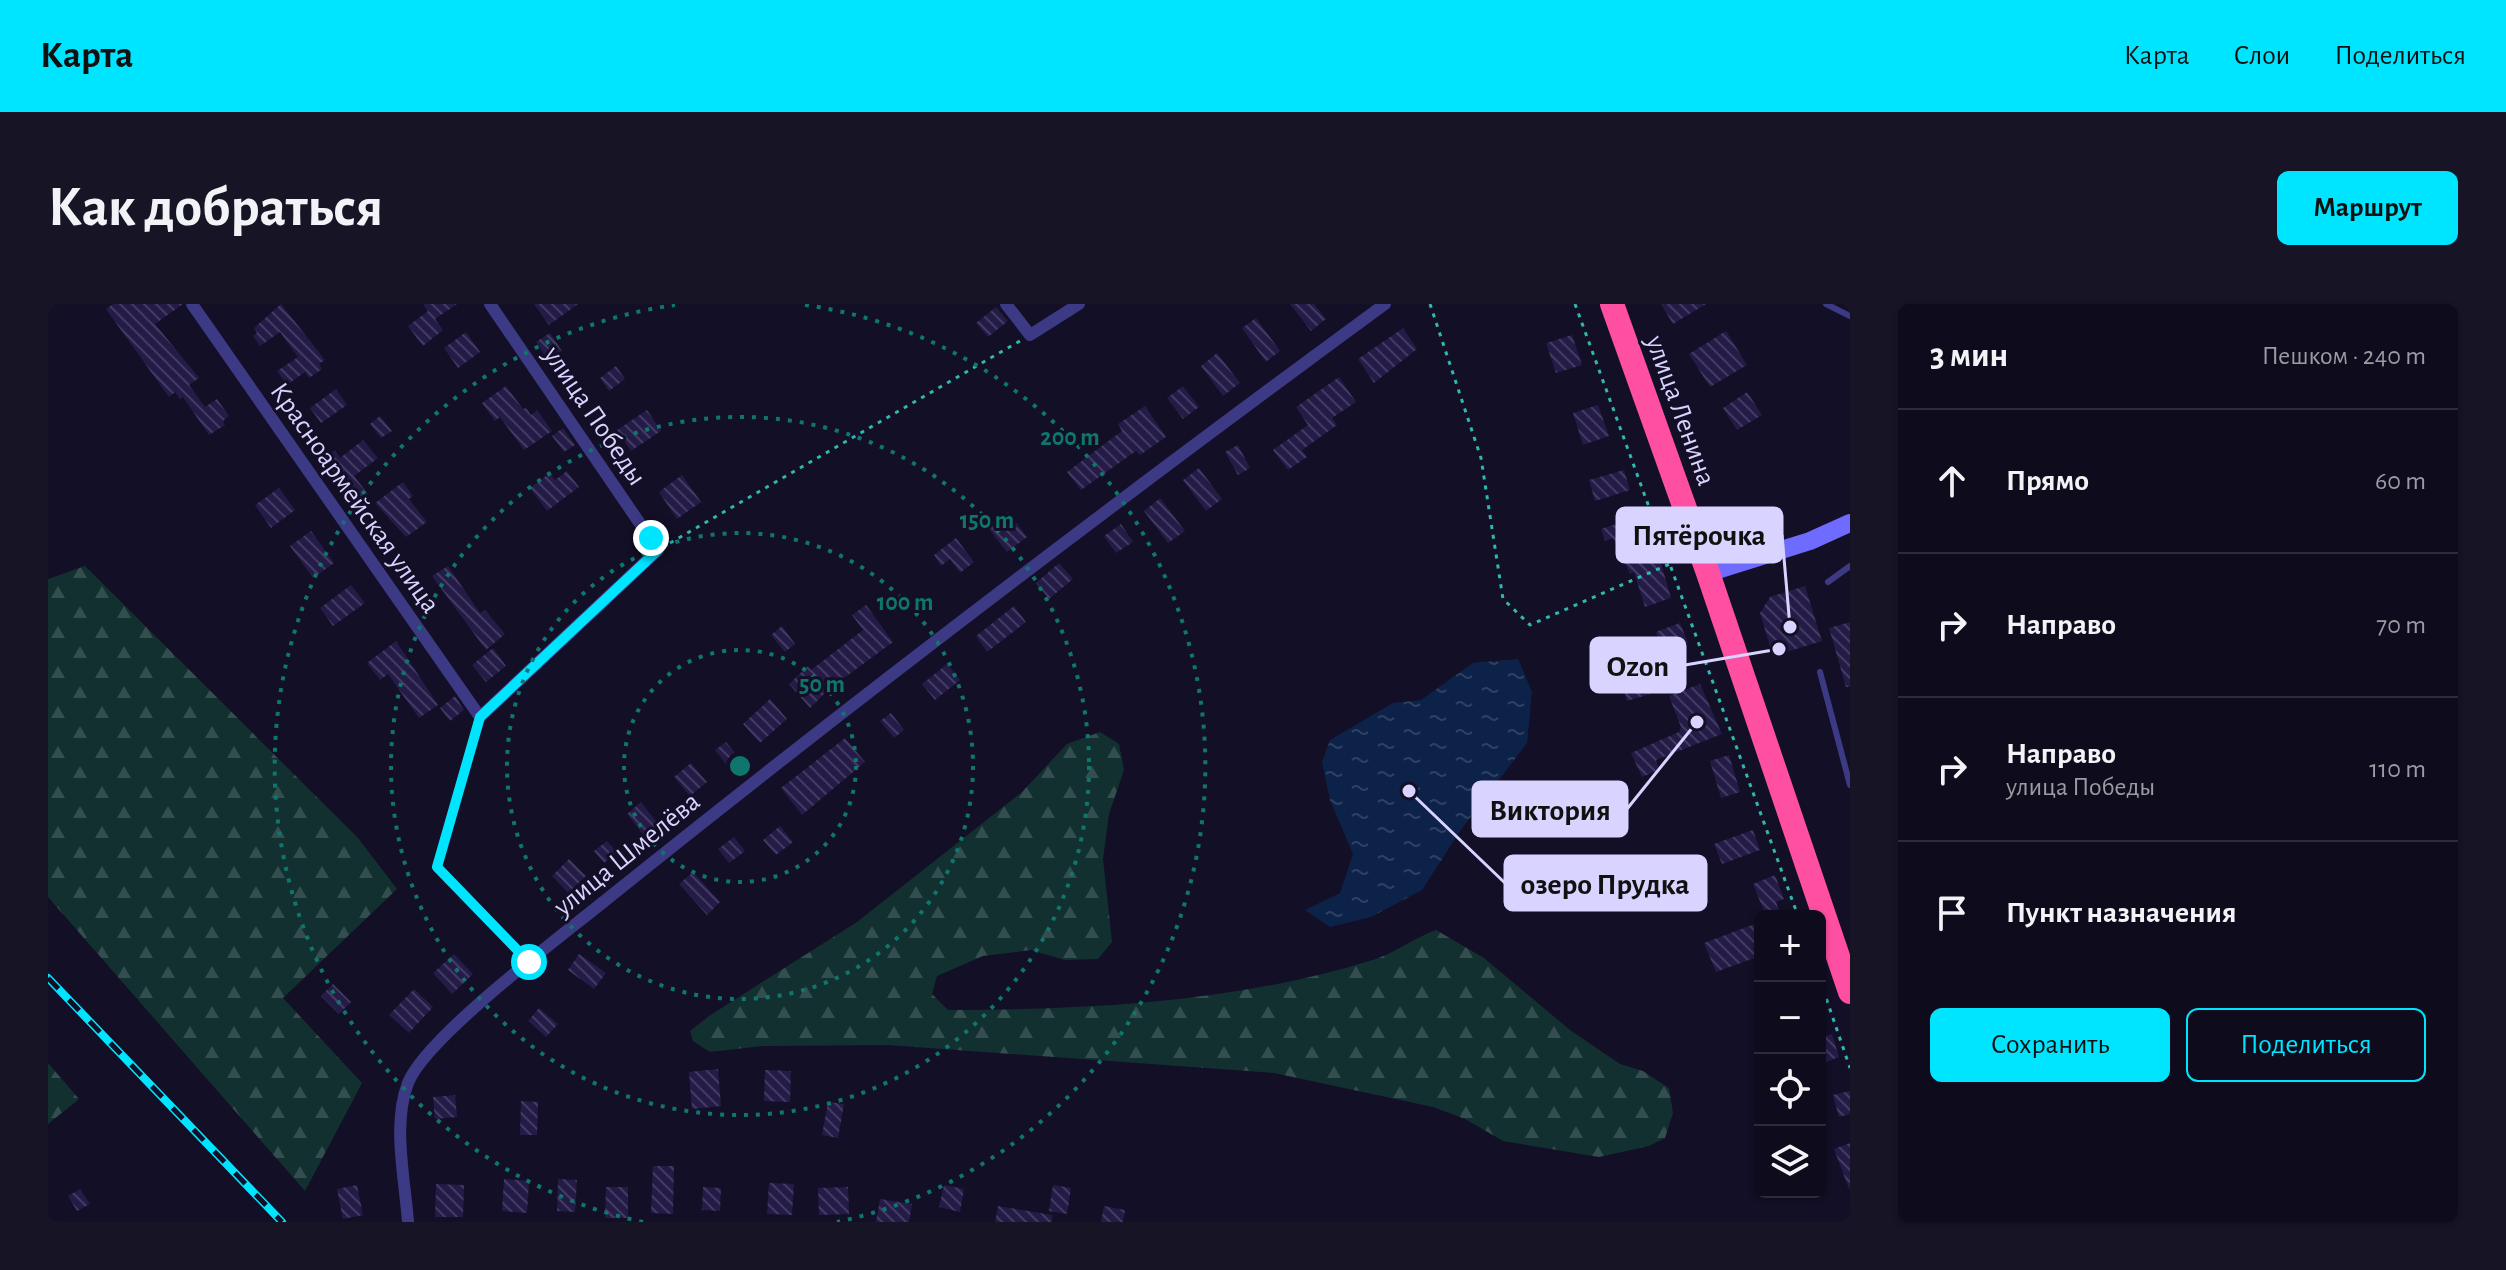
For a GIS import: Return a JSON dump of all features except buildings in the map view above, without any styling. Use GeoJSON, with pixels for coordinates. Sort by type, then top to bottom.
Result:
{"type":"FeatureCollection","features":[{"type":"Feature","properties":{"kind":"highway","name":"улица Ленина"},"geometry":{"type":"LineString","coordinates":[[1612,304],[1708,573],[1850,992]]}},
{"type":"Feature","properties":{"kind":"street","name":"Красноармейская улица"},"geometry":{"type":"LineString","coordinates":[[192,304],[480,717]]}},
{"type":"Feature","properties":{"kind":"street","name":"улица Победы"},"geometry":{"type":"LineString","coordinates":[[490,304],[658,550]]}},
{"type":"Feature","properties":{"kind":"street"},"geometry":{"type":"LineString","coordinates":[[1006,304],[1030,335],[1079,304]]}},
{"type":"Feature","properties":{"kind":"street","name":"улица Шмелёва"},"geometry":{"type":"LineString","coordinates":[[408,1222],[401,1121],[408,1083],[430,1050],[529,962],[1061,542],[1385,304]]}},
{"type":"Feature","properties":{"kind":"street"},"geometry":{"type":"LineString","coordinates":[[1708,573],[1810,541],[1850,523]]}},
{"type":"Feature","properties":{"kind":"street"},"geometry":{"type":"LineString","coordinates":[[480,717],[658,550]]}},
{"type":"Feature","properties":{"kind":"lane"},"geometry":{"type":"LineString","coordinates":[[1826,304],[1850,316]]}},
{"type":"Feature","properties":{"kind":"lane"},"geometry":{"type":"LineString","coordinates":[[1828,582],[1850,566]]}},
{"type":"Feature","properties":{"kind":"lane"},"geometry":{"type":"LineString","coordinates":[[1820,672],[1850,785]]}},
{"type":"Feature","properties":{"kind":"path"},"geometry":{"type":"LineString","coordinates":[[1430,304],[1481,458],[1503,599],[1530,625],[1672,563]]}},
{"type":"Feature","properties":{"kind":"path"},"geometry":{"type":"LineString","coordinates":[[1575,304],[1672,563],[1796,910]]}},
{"type":"Feature","properties":{"kind":"path"},"geometry":{"type":"LineString","coordinates":[[658,550],[1030,335]]}},
{"type":"Feature","properties":{"kind":"path"},"geometry":{"type":"LineString","coordinates":[[480,717],[437,867],[529,962]]}},
{"type":"Feature","properties":{"kind":"path"},"geometry":{"type":"LineString","coordinates":[[1821,982],[1850,1068]]}},
{"type":"Feature","properties":{"kind":"green space"},"geometry":{"type":"Polygon","coordinates":[[[85,566],[358,838],[397,889],[283,998],[362,1083],[305,1191],[48,897],[48,579],[85,566]]]}},
{"type":"Feature","properties":{"kind":"green space"},"geometry":{"type":"Polygon","coordinates":[[[1100,732],[1119,744],[1124,770],[1109,814],[1103,859],[1112,942],[1098,959],[1065,960],[1031,950],[983,956],[937,976],[932,994],[948,1010],[1110,1005],[1218,994],[1325,974],[1376,959],[1436,930],[1484,958],[1570,1030],[1620,1064],[1643,1071],[1669,1088],[1673,1113],[1665,1138],[1649,1146],[1599,1157],[1503,1141],[1465,1119],[1433,1107],[1274,1073],[888,1045],[762,1046],[710,1052],[693,1041],[690,1031],[857,922],[1022,792],[1067,744],[1100,732]]]}},
{"type":"Feature","properties":{"kind":"green space"},"geometry":{"type":"Polygon","coordinates":[[[48,1063],[79,1099],[48,1124],[48,1063]]]}},
{"type":"Feature","properties":{"kind":"water"},"geometry":{"type":"Polygon","coordinates":[[[1518,659],[1532,692],[1527,743],[1460,831],[1422,890],[1371,917],[1330,927],[1305,910],[1340,893],[1353,854],[1330,800],[1322,762],[1330,740],[1393,703],[1421,700],[1473,663],[1518,659]]]}},
{"type":"Feature","properties":{"kind":"railway"},"geometry":{"type":"LineString","coordinates":[[48,978],[282,1222]]}},
{"type":"Feature","properties":{"kind":"place","name":"Пятёрочка"},"geometry":{"type":"Point","coordinates":[1790,627]}},
{"type":"Feature","properties":{"kind":"place","name":"Ozon"},"geometry":{"type":"Point","coordinates":[1779,649]}},
{"type":"Feature","properties":{"kind":"place","name":"Виктория"},"geometry":{"type":"Point","coordinates":[1697,722]}},
{"type":"Feature","properties":{"kind":"place","name":"озеро Прудка"},"geometry":{"type":"Point","coordinates":[1409,791]}},
{"type":"Feature","properties":{"kind":"route"},"geometry":{"type":"LineString","coordinates":[[529,962],[437,867],[480,717],[658,550],[651,538]]}}]}
